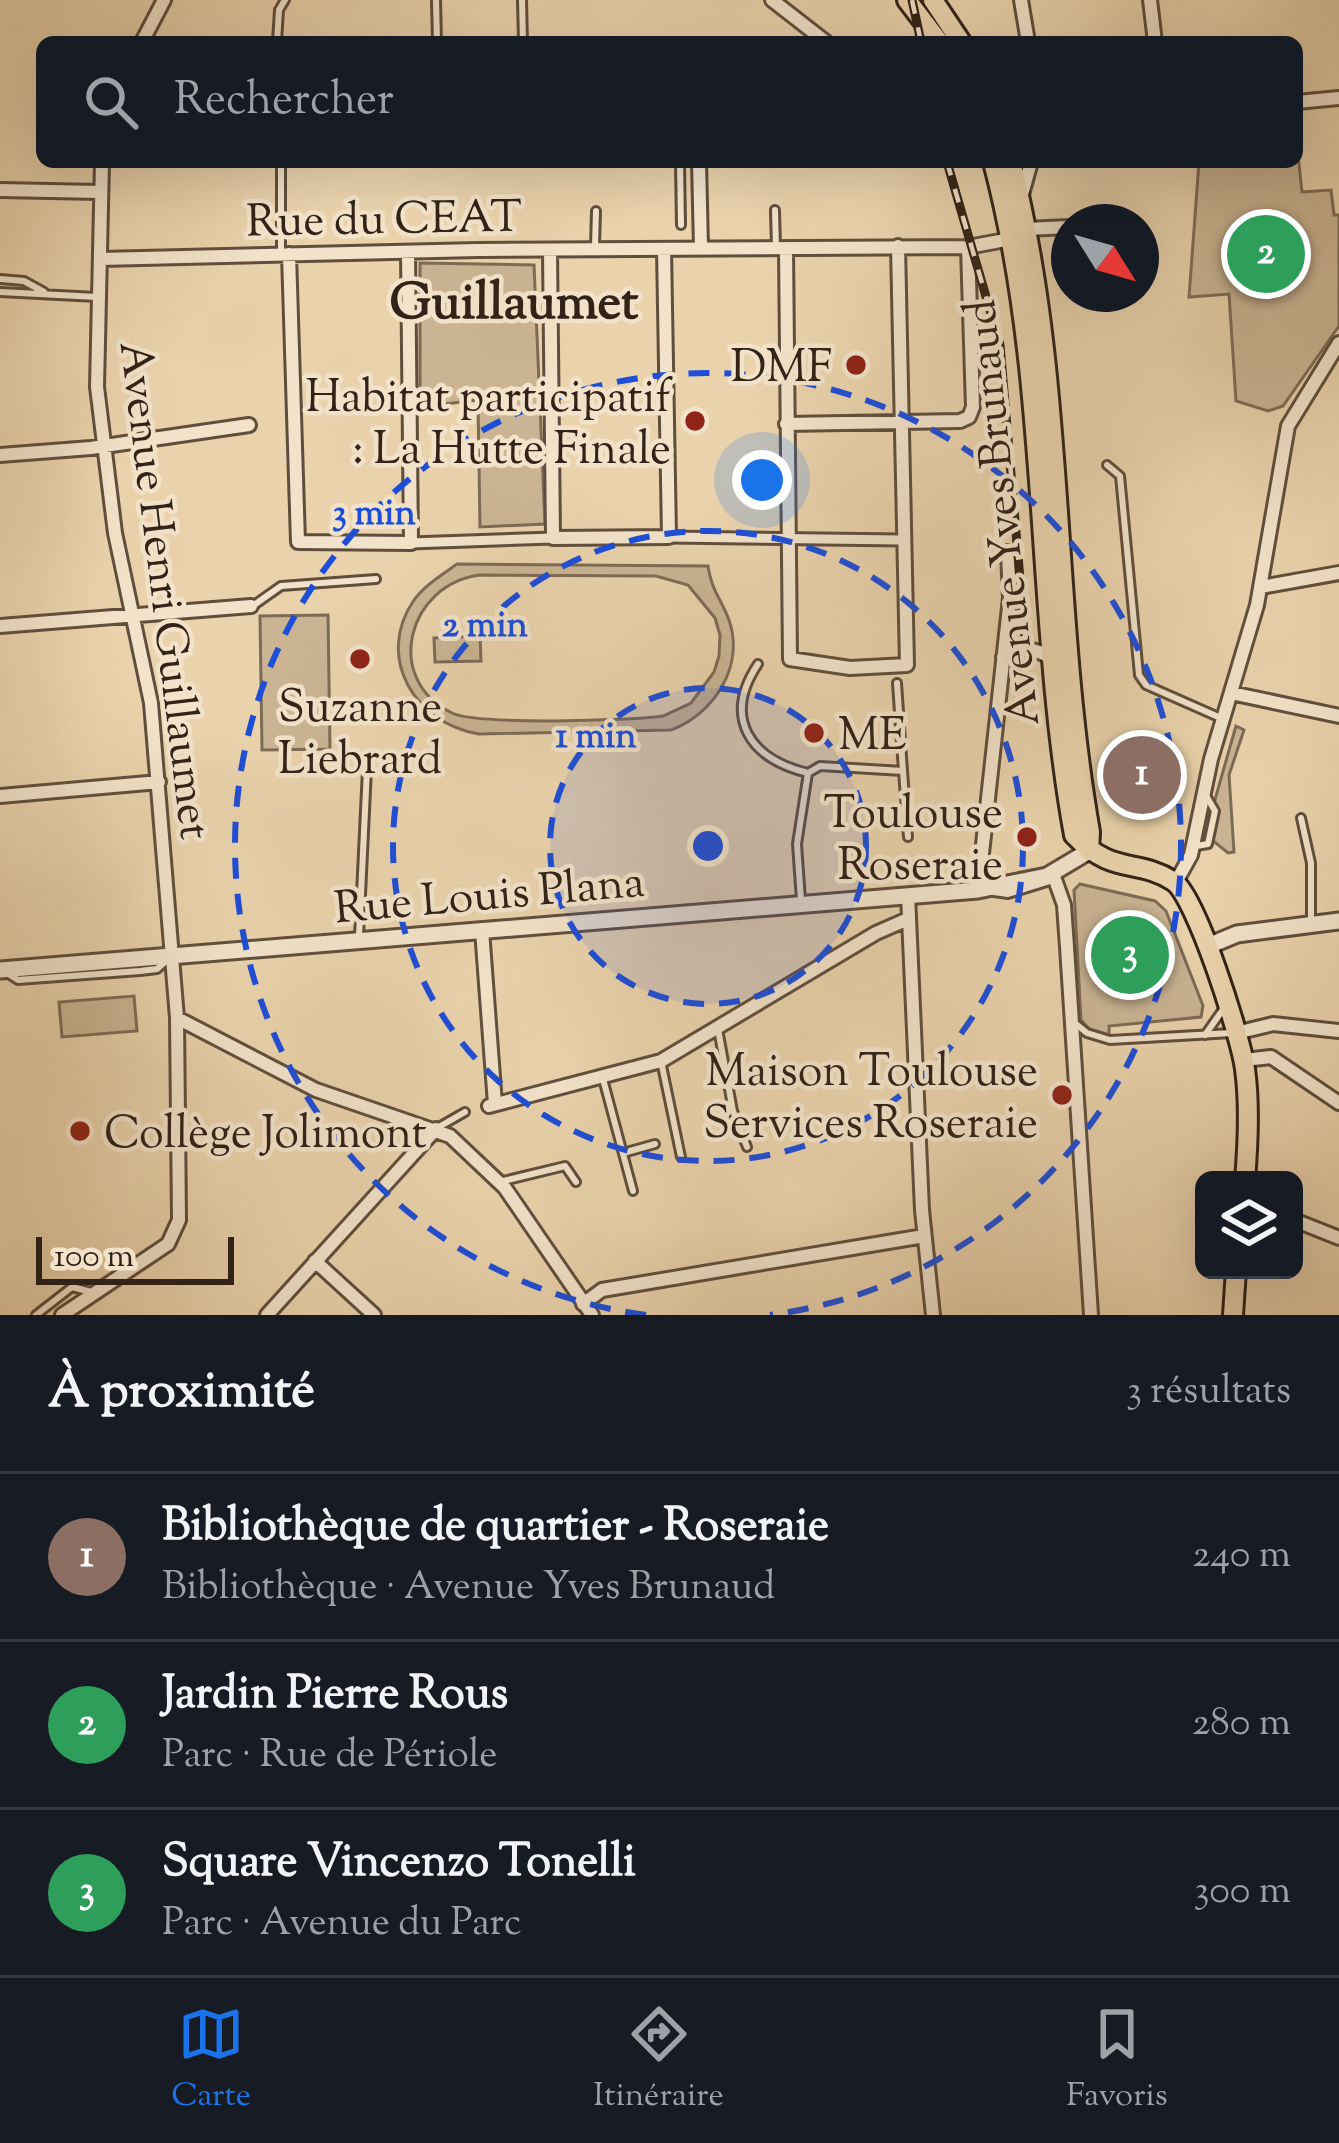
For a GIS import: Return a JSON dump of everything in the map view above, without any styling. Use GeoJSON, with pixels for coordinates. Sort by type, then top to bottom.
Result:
{"type":"FeatureCollection","features":[{"type":"Feature","properties":{"kind":"main road"},"geometry":{"type":"LineString","coordinates":[[907,0],[934,36]]}},
{"type":"Feature","properties":{"kind":"main road"},"geometry":{"type":"LineString","coordinates":[[933,0],[957,36]]}},
{"type":"Feature","properties":{"kind":"main road","name":"Avenue Yves Brunaud"},"geometry":{"type":"LineString","coordinates":[[995,168],[1021,235],[1052,439],[1089,851]]}},
{"type":"Feature","properties":{"kind":"main road","name":"Avenue Yves Brunaud"},"geometry":{"type":"LineString","coordinates":[[1012,168],[1020,199],[1051,700],[1074,836],[1089,851]]}},
{"type":"Feature","properties":{"kind":"main road"},"geometry":{"type":"LineString","coordinates":[[1089,851],[1112,864],[1176,882],[1193,905],[1244,1060],[1245,1171]]}},
{"type":"Feature","properties":{"kind":"main road"},"geometry":{"type":"LineString","coordinates":[[1233,1315],[1235,1279]]}},
{"type":"Feature","properties":{"kind":"street"},"geometry":{"type":"LineString","coordinates":[[145,36],[164,0]]}},
{"type":"Feature","properties":{"kind":"street"},"geometry":{"type":"LineString","coordinates":[[772,0],[818,36]]}},
{"type":"Feature","properties":{"kind":"street"},"geometry":{"type":"LineString","coordinates":[[1021,0],[1027,36]]}},
{"type":"Feature","properties":{"kind":"street"},"geometry":{"type":"LineString","coordinates":[[1150,0],[1154,36]]}},
{"type":"Feature","properties":{"kind":"street"},"geometry":{"type":"LineString","coordinates":[[1303,101],[1339,98]]}},
{"type":"Feature","properties":{"kind":"street","name":"Avenue Henri Guillaumet"},"geometry":{"type":"LineString","coordinates":[[94,1294],[148,1259],[175,1235],[178,1220],[177,1018],[152,703],[115,533],[98,387],[102,168]]}},
{"type":"Feature","properties":{"kind":"street"},"geometry":{"type":"LineString","coordinates":[[699,168],[701,248]]}},
{"type":"Feature","properties":{"kind":"street"},"geometry":{"type":"LineString","coordinates":[[1020,199],[1029,168]]}},
{"type":"Feature","properties":{"kind":"street"},"geometry":{"type":"LineString","coordinates":[[0,190],[100,192]]}},
{"type":"Feature","properties":{"kind":"street","name":"Rue du CEAT"},"geometry":{"type":"LineString","coordinates":[[100,259],[968,247],[1051,230]]}},
{"type":"Feature","properties":{"kind":"street"},"geometry":{"type":"LineString","coordinates":[[781,248],[790,659],[850,668],[907,664],[898,246]]}},
{"type":"Feature","properties":{"kind":"street"},"geometry":{"type":"LineString","coordinates":[[786,424],[961,421],[969,417],[973,407],[968,247]]}},
{"type":"Feature","properties":{"kind":"street"},"geometry":{"type":"LineString","coordinates":[[664,249],[669,537]]}},
{"type":"Feature","properties":{"kind":"street"},"geometry":{"type":"LineString","coordinates":[[550,250],[553,538]]}},
{"type":"Feature","properties":{"kind":"street"},"geometry":{"type":"LineString","coordinates":[[408,252],[411,543]]}},
{"type":"Feature","properties":{"kind":"street"},"geometry":{"type":"LineString","coordinates":[[285,254],[298,542],[903,539]]}},
{"type":"Feature","properties":{"kind":"street"},"geometry":{"type":"LineString","coordinates":[[1176,882],[1193,847],[1223,719],[1262,587],[1288,426],[1339,343]]}},
{"type":"Feature","properties":{"kind":"street"},"geometry":{"type":"LineString","coordinates":[[0,454],[250,425]]}},
{"type":"Feature","properties":{"kind":"street"},"geometry":{"type":"LineString","coordinates":[[978,890],[1010,598],[1008,552]]}},
{"type":"Feature","properties":{"kind":"street"},"geometry":{"type":"LineString","coordinates":[[1262,587],[1339,573]]}},
{"type":"Feature","properties":{"kind":"street"},"geometry":{"type":"LineString","coordinates":[[0,626],[250,606]]}},
{"type":"Feature","properties":{"kind":"street"},"geometry":{"type":"LineString","coordinates":[[1003,657],[1024,649],[1041,650],[1051,659]]}},
{"type":"Feature","properties":{"kind":"street"},"geometry":{"type":"LineString","coordinates":[[1231,694],[1339,716]]}},
{"type":"Feature","properties":{"kind":"street"},"geometry":{"type":"LineString","coordinates":[[0,796],[159,782]]}},
{"type":"Feature","properties":{"kind":"street","name":"Rue Louis Plana"},"geometry":{"type":"LineString","coordinates":[[1,970],[978,890],[1053,874],[1089,851]]}},
{"type":"Feature","properties":{"kind":"street"},"geometry":{"type":"LineString","coordinates":[[1053,874],[1064,905],[1071,1041],[1084,1157],[1083,1226],[1090,1315]]}},
{"type":"Feature","properties":{"kind":"street"},"geometry":{"type":"LineString","coordinates":[[908,896],[924,1236],[933,1315]]}},
{"type":"Feature","properties":{"kind":"street"},"geometry":{"type":"LineString","coordinates":[[482,930],[492,1105],[661,1061],[876,933],[908,919]]}},
{"type":"Feature","properties":{"kind":"street"},"geometry":{"type":"LineString","coordinates":[[1208,946],[1237,934],[1339,921]]}},
{"type":"Feature","properties":{"kind":"street"},"geometry":{"type":"LineString","coordinates":[[177,1018],[316,1090],[436,1129],[470,1151],[500,1182],[589,1312],[602,1290],[924,1236]]}},
{"type":"Feature","properties":{"kind":"street"},"geometry":{"type":"LineString","coordinates":[[1236,1033],[1273,1024],[1339,1031]]}},
{"type":"Feature","properties":{"kind":"street"},"geometry":{"type":"LineString","coordinates":[[1244,1060],[1271,1057],[1339,1103]]}},
{"type":"Feature","properties":{"kind":"street"},"geometry":{"type":"LineString","coordinates":[[267,1315],[436,1129]]}},
{"type":"Feature","properties":{"kind":"street"},"geometry":{"type":"LineString","coordinates":[[1303,1224],[1339,1238]]}},
{"type":"Feature","properties":{"kind":"street"},"geometry":{"type":"LineString","coordinates":[[315,1261],[374,1315]]}},
{"type":"Feature","properties":{"kind":"street"},"geometry":{"type":"LineString","coordinates":[[62,1315],[81,1309],[94,1294]]}},
{"type":"Feature","properties":{"kind":"lane"},"geometry":{"type":"LineString","coordinates":[[277,36],[279,10],[285,0]]}},
{"type":"Feature","properties":{"kind":"lane"},"geometry":{"type":"LineString","coordinates":[[436,0],[437,36]]}},
{"type":"Feature","properties":{"kind":"lane"},"geometry":{"type":"LineString","coordinates":[[522,0],[523,36]]}},
{"type":"Feature","properties":{"kind":"lane"},"geometry":{"type":"LineString","coordinates":[[280,168],[285,254]]}},
{"type":"Feature","properties":{"kind":"lane"},"geometry":{"type":"LineString","coordinates":[[680,168],[681,225]]}},
{"type":"Feature","properties":{"kind":"lane"},"geometry":{"type":"LineString","coordinates":[[775,210],[781,248]]}},
{"type":"Feature","properties":{"kind":"lane"},"geometry":{"type":"LineString","coordinates":[[595,249],[596,211]]}},
{"type":"Feature","properties":{"kind":"lane"},"geometry":{"type":"LineString","coordinates":[[0,280],[24,280],[47,293]]}},
{"type":"Feature","properties":{"kind":"lane"},"geometry":{"type":"LineString","coordinates":[[0,292],[97,297]]}},
{"type":"Feature","properties":{"kind":"lane"},"geometry":{"type":"LineString","coordinates":[[1107,465],[1120,476],[1139,675],[1147,685],[1223,719]]}},
{"type":"Feature","properties":{"kind":"lane"},"geometry":{"type":"LineString","coordinates":[[250,606],[281,586],[376,579]]}},
{"type":"Feature","properties":{"kind":"lane"},"geometry":{"type":"LineString","coordinates":[[758,664],[749,677],[742,726],[751,745],[808,773]]}},
{"type":"Feature","properties":{"kind":"lane"},"geometry":{"type":"LineString","coordinates":[[897,683],[908,837]]}},
{"type":"Feature","properties":{"kind":"lane"},"geometry":{"type":"LineString","coordinates":[[808,773],[820,766],[903,771]]}},
{"type":"Feature","properties":{"kind":"lane"},"geometry":{"type":"LineString","coordinates":[[358,940],[368,769]]}},
{"type":"Feature","properties":{"kind":"lane"},"geometry":{"type":"LineString","coordinates":[[801,903],[797,844],[808,773]]}},
{"type":"Feature","properties":{"kind":"lane"},"geometry":{"type":"LineString","coordinates":[[1301,818],[1311,863],[1312,923]]}},
{"type":"Feature","properties":{"kind":"lane"},"geometry":{"type":"LineString","coordinates":[[1205,1035],[1226,1005]]}},
{"type":"Feature","properties":{"kind":"lane"},"geometry":{"type":"LineString","coordinates":[[1073,1021],[1087,1033],[1110,1040],[1236,1033]]}},
{"type":"Feature","properties":{"kind":"lane"},"geometry":{"type":"LineString","coordinates":[[718,1029],[733,1111],[747,1148]]}},
{"type":"Feature","properties":{"kind":"lane"},"geometry":{"type":"LineString","coordinates":[[661,1061],[681,1157]]}},
{"type":"Feature","properties":{"kind":"lane"},"geometry":{"type":"LineString","coordinates":[[603,1079],[633,1191]]}},
{"type":"Feature","properties":{"kind":"lane"},"geometry":{"type":"LineString","coordinates":[[436,1129],[465,1112]]}},
{"type":"Feature","properties":{"kind":"lane"},"geometry":{"type":"LineString","coordinates":[[623,1153],[655,1144]]}},
{"type":"Feature","properties":{"kind":"lane"},"geometry":{"type":"LineString","coordinates":[[500,1182],[565,1166],[576,1182]]}},
{"type":"Feature","properties":{"kind":"lane"},"geometry":{"type":"LineString","coordinates":[[36,1315],[72,1287],[94,1294]]}},
{"type":"Feature","properties":{"kind":"shaded area"},"geometry":{"type":"Polygon","coordinates":[[[1199,168],[1299,168],[1302,192],[1331,190],[1334,215],[1339,215],[1339,326],[1283,406],[1268,411],[1236,401],[1229,294],[1189,297],[1199,168]]]}},
{"type":"Feature","properties":{"kind":"shaded area"},"geometry":{"type":"Polygon","coordinates":[[[420,263],[534,265],[545,524],[480,527],[478,400],[420,407],[420,263]]]}},
{"type":"Feature","properties":{"kind":"shaded area"},"geometry":{"type":"Polygon","coordinates":[[[457,564],[708,566],[733,637],[729,671],[700,713],[671,730],[479,734],[456,728],[420,702],[408,685],[398,644],[414,600],[457,564]],[[480,575],[455,582],[421,614],[411,657],[417,678],[430,698],[467,717],[554,721],[663,716],[691,703],[714,672],[720,635],[715,618],[688,585],[656,576],[480,575]]]}},
{"type":"Feature","properties":{"kind":"shaded area"},"geometry":{"type":"Polygon","coordinates":[[[328,615],[330,749],[262,750],[260,616],[328,615]]]}},
{"type":"Feature","properties":{"kind":"shaded area"},"geometry":{"type":"Polygon","coordinates":[[[480,636],[481,661],[435,662],[434,638],[480,636]]]}},
{"type":"Feature","properties":{"kind":"shaded area"},"geometry":{"type":"Polygon","coordinates":[[[1236,726],[1244,730],[1229,775],[1234,852],[1228,853],[1212,840],[1218,810],[1214,803],[1236,726]]]}},
{"type":"Feature","properties":{"kind":"shaded area"},"geometry":{"type":"Polygon","coordinates":[[[1080,884],[1155,901],[1166,911],[1203,1006],[1201,1017],[1109,1026],[1109,1035],[1089,1029],[1081,1020],[1074,890],[1080,884]]]}},
{"type":"Feature","properties":{"kind":"shaded area"},"geometry":{"type":"Polygon","coordinates":[[[134,996],[137,1031],[62,1037],[59,1002],[134,996]]]}},
{"type":"Feature","properties":{"kind":"railway"},"geometry":{"type":"LineString","coordinates":[[912,0],[920,36]]}},
{"type":"Feature","properties":{"kind":"railway"},"geometry":{"type":"LineString","coordinates":[[949,168],[1000,345],[1025,638]]}},
{"type":"Feature","properties":{"kind":"place","name":"Jardin Pierre Rous"},"geometry":{"type":"Point","coordinates":[1266,254]}},
{"type":"Feature","properties":{"kind":"place","name":"DMF"},"geometry":{"type":"Point","coordinates":[856,365]}},
{"type":"Feature","properties":{"kind":"place","name":"Habitat participatif : La Hutte Finale"},"geometry":{"type":"Point","coordinates":[695,421]}},
{"type":"Feature","properties":{"kind":"place","name":"Suzanne Liebrard"},"geometry":{"type":"Point","coordinates":[360,659]}},
{"type":"Feature","properties":{"kind":"place","name":"ME"},"geometry":{"type":"Point","coordinates":[814,733]}},
{"type":"Feature","properties":{"kind":"place","name":"Bibliothèque de quartier - Roseraie"},"geometry":{"type":"Point","coordinates":[1142,775]}},
{"type":"Feature","properties":{"kind":"place","name":"Toulouse Roseraie"},"geometry":{"type":"Point","coordinates":[1027,837]}},
{"type":"Feature","properties":{"kind":"place","name":"Square Vincenzo Tonelli"},"geometry":{"type":"Point","coordinates":[1130,955]}},
{"type":"Feature","properties":{"kind":"place","name":"Maison Toulouse Services Roseraie"},"geometry":{"type":"Point","coordinates":[1062,1095]}},
{"type":"Feature","properties":{"kind":"place","name":"Collège Jolimont"},"geometry":{"type":"Point","coordinates":[80,1131]}},
{"type":"Feature","properties":{"kind":"district","name":"Guillaumet"},"geometry":{"type":"Point","coordinates":[514,300]}}]}
